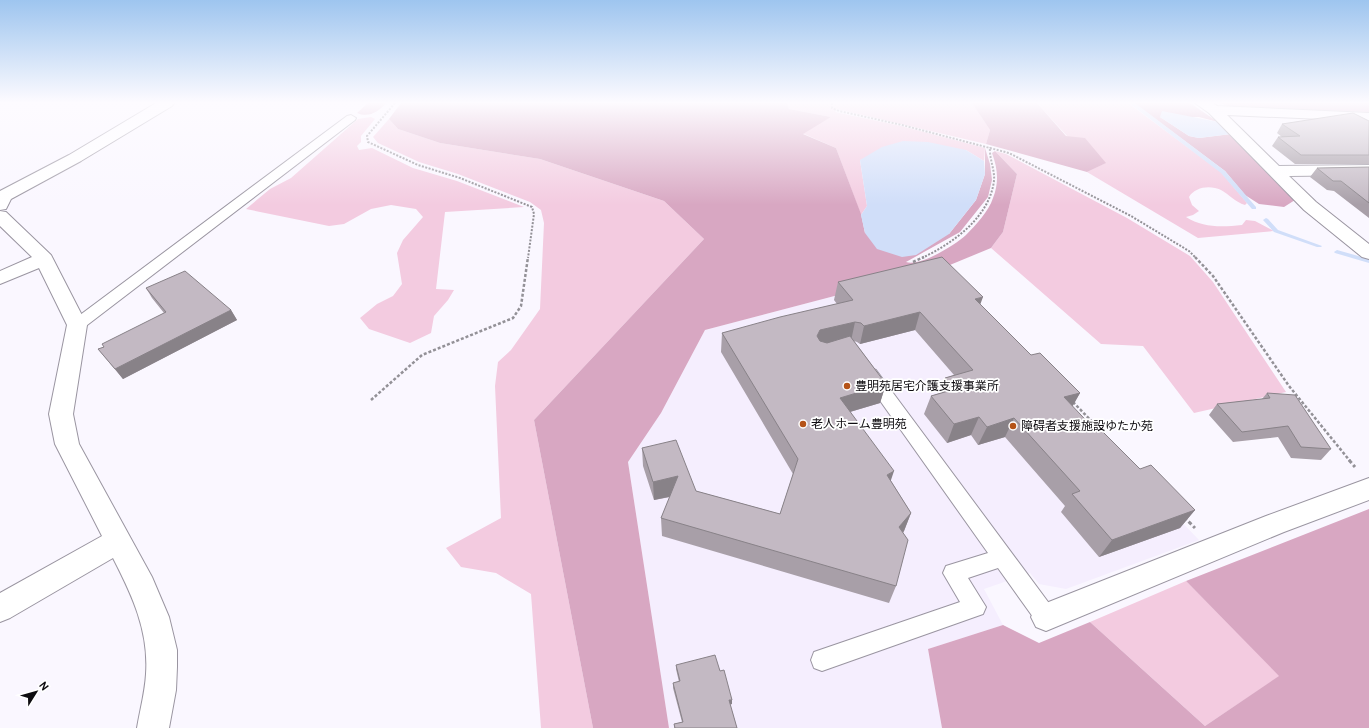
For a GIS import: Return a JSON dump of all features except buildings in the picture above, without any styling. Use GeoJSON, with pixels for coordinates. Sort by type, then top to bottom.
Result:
{"type":"FeatureCollection","features":[{"type":"Feature","properties":{"kind":"street"},"geometry":{"type":"LineString","coordinates":[[0,205],[4,196],[75,158],[110,137]]}},
{"type":"Feature","properties":{"kind":"street"},"geometry":{"type":"LineString","coordinates":[[1240,137],[1325,219],[1369,253]]}},
{"type":"Feature","properties":{"kind":"street"},"geometry":{"type":"LineString","coordinates":[[1275,171],[1369,170]]}},
{"type":"Feature","properties":{"kind":"street"},"geometry":{"type":"LineString","coordinates":[[0,216],[44,259],[77,325],[62,414],[67,444],[147,596],[159,634],[162,667],[153,728]]}},
{"type":"Feature","properties":{"kind":"street"},"geometry":{"type":"LineString","coordinates":[[0,278],[44,259]]}},
{"type":"Feature","properties":{"kind":"street"},"geometry":{"type":"LineString","coordinates":[[1046,617],[1275,524],[1364,480]]}},
{"type":"Feature","properties":{"kind":"street"},"geometry":{"type":"LineString","coordinates":[[0,608],[118,541]]}},
{"type":"Feature","properties":{"kind":"lane"},"geometry":{"type":"LineString","coordinates":[[77,325],[326,137]]}},
{"type":"Feature","properties":{"kind":"lane"},"geometry":{"type":"LineString","coordinates":[[860,359],[1046,617]]}},
{"type":"Feature","properties":{"kind":"lane"},"geometry":{"type":"LineString","coordinates":[[822,660],[975,607],[953,573],[1003,557]]}},
{"type":"Feature","properties":{"kind":"path"},"geometry":{"type":"LineString","coordinates":[[367,137],[368,142],[418,165],[460,178],[532,207],[534,214],[521,306],[513,318],[422,355],[371,400]]}},
{"type":"Feature","properties":{"kind":"path"},"geometry":{"type":"LineString","coordinates":[[948,137],[1009,153],[1131,216],[1189,251],[1213,276],[1289,386],[1364,480]]}},
{"type":"Feature","properties":{"kind":"path"},"geometry":{"type":"LineString","coordinates":[[913,262],[952,242],[964,232],[988,201],[994,180],[994,165],[989,152],[990,148]]}},
{"type":"Feature","properties":{"kind":"path"},"geometry":{"type":"LineString","coordinates":[[1071,401],[1105,435]]}},
{"type":"Feature","properties":{"kind":"path"},"geometry":{"type":"LineString","coordinates":[[1182,515],[1215,549]]}},
{"type":"Feature","properties":{"kind":"shaded area"},"geometry":{"type":"Polygon","coordinates":[[[338,137],[361,137],[361,142],[357,146],[359,150],[372,148],[413,168],[457,181],[524,207],[445,212],[436,289],[454,290],[448,300],[434,316],[431,333],[410,343],[369,329],[360,318],[377,304],[393,296],[402,284],[397,253],[403,240],[423,217],[416,209],[391,205],[371,209],[344,224],[329,226],[246,209],[270,189],[291,178],[338,137]]]}},
{"type":"Feature","properties":{"kind":"shaded area"},"geometry":{"type":"Polygon","coordinates":[[[373,137],[422,137],[440,143],[540,159],[664,201],[704,239],[534,420],[593,728],[541,728],[531,594],[496,573],[461,567],[446,548],[501,518],[495,386],[498,362],[511,350],[540,309],[544,223],[541,210],[530,202],[458,174],[419,162],[378,143],[373,137]]]}},
{"type":"Feature","properties":{"kind":"shaded area"},"geometry":{"type":"Polygon","coordinates":[[[422,137],[810,137],[836,148],[861,214],[865,233],[949,234],[976,200],[985,174],[985,148],[990,164],[992,180],[988,197],[960,232],[906,262],[912,263],[937,254],[954,244],[966,235],[981,218],[991,203],[996,187],[997,170],[992,153],[995,151],[1017,174],[1003,232],[991,248],[945,267],[705,330],[661,413],[628,462],[669,728],[593,728],[534,420],[704,239],[664,201],[540,159],[440,143],[422,137]]]}},
{"type":"Feature","properties":{"kind":"shaded area"},"geometry":{"type":"Polygon","coordinates":[[[811,137],[943,137],[985,148],[984,161],[966,150],[860,160],[867,206],[861,215],[836,148],[811,137]]]}},
{"type":"Feature","properties":{"kind":"shaded area"},"geometry":{"type":"Polygon","coordinates":[[[956,137],[988,137],[986,144],[956,137]]]}},
{"type":"Feature","properties":{"kind":"shaded area"},"geometry":{"type":"Polygon","coordinates":[[[988,137],[1085,138],[1106,163],[1087,172],[986,144],[988,137]]]}},
{"type":"Feature","properties":{"kind":"shaded area"},"geometry":{"type":"Polygon","coordinates":[[[1068,137],[1174,137],[1221,172],[1247,203],[1245,205],[1241,204],[1217,188],[1203,188],[1195,191],[1189,197],[1192,205],[1199,211],[1186,217],[1192,221],[1213,226],[1242,225],[1246,220],[1255,221],[1274,231],[1198,238],[1087,172],[1105,163],[1068,137]]]}},
{"type":"Feature","properties":{"kind":"shaded area"},"geometry":{"type":"Polygon","coordinates":[[[1179,137],[1234,137],[1295,200],[1284,207],[1259,204],[1245,195],[1225,171],[1179,137]]]}},
{"type":"Feature","properties":{"kind":"shaded area"},"geometry":{"type":"Polygon","coordinates":[[[995,151],[1006,154],[1127,218],[1190,256],[1213,282],[1286,392],[1194,413],[1143,346],[1101,344],[991,248],[1003,232],[1017,174],[995,151]]]}},
{"type":"Feature","properties":{"kind":"shaded area"},"geometry":{"type":"Polygon","coordinates":[[[938,269],[1199,540],[1066,589],[1039,584],[1030,573],[984,589],[1003,625],[928,649],[942,728],[669,728],[628,462],[661,413],[705,330],[938,269]]]}},
{"type":"Feature","properties":{"kind":"shaded area"},"geometry":{"type":"Polygon","coordinates":[[[1369,509],[1369,728],[942,728],[928,649],[1003,625],[1039,643],[1090,622],[1205,726],[1279,676],[1186,581],[1369,509]]]}},
{"type":"Feature","properties":{"kind":"shaded area"},"geometry":{"type":"Polygon","coordinates":[[[1186,581],[1280,676],[1205,726],[1090,622],[1186,581]]]}},
{"type":"Feature","properties":{"kind":"water"},"geometry":{"type":"Polygon","coordinates":[[[903,141],[928,142],[966,150],[984,161],[985,174],[976,200],[949,234],[916,255],[902,257],[877,249],[865,233],[861,215],[867,206],[860,160],[882,147],[903,141]]]}},
{"type":"Feature","properties":{"kind":"waterway"},"geometry":{"type":"LineString","coordinates":[[1176,137],[1223,172],[1254,208]]}},
{"type":"Feature","properties":{"kind":"waterway"},"geometry":{"type":"LineString","coordinates":[[1266,220],[1276,231],[1319,246]]}},
{"type":"Feature","properties":{"kind":"waterway"},"geometry":{"type":"LineString","coordinates":[[1337,252],[1369,261]]}},
{"type":"Feature","properties":{"kind":"place","name":"豊明苑居宅介護支援事業所"},"geometry":{"type":"Point","coordinates":[847,386]}},
{"type":"Feature","properties":{"kind":"place","name":"老人ホーム豊明苑"},"geometry":{"type":"Point","coordinates":[803,424]}},
{"type":"Feature","properties":{"kind":"place","name":"障碍者支援施設ゆたか苑"},"geometry":{"type":"Point","coordinates":[1013,426]}}]}
